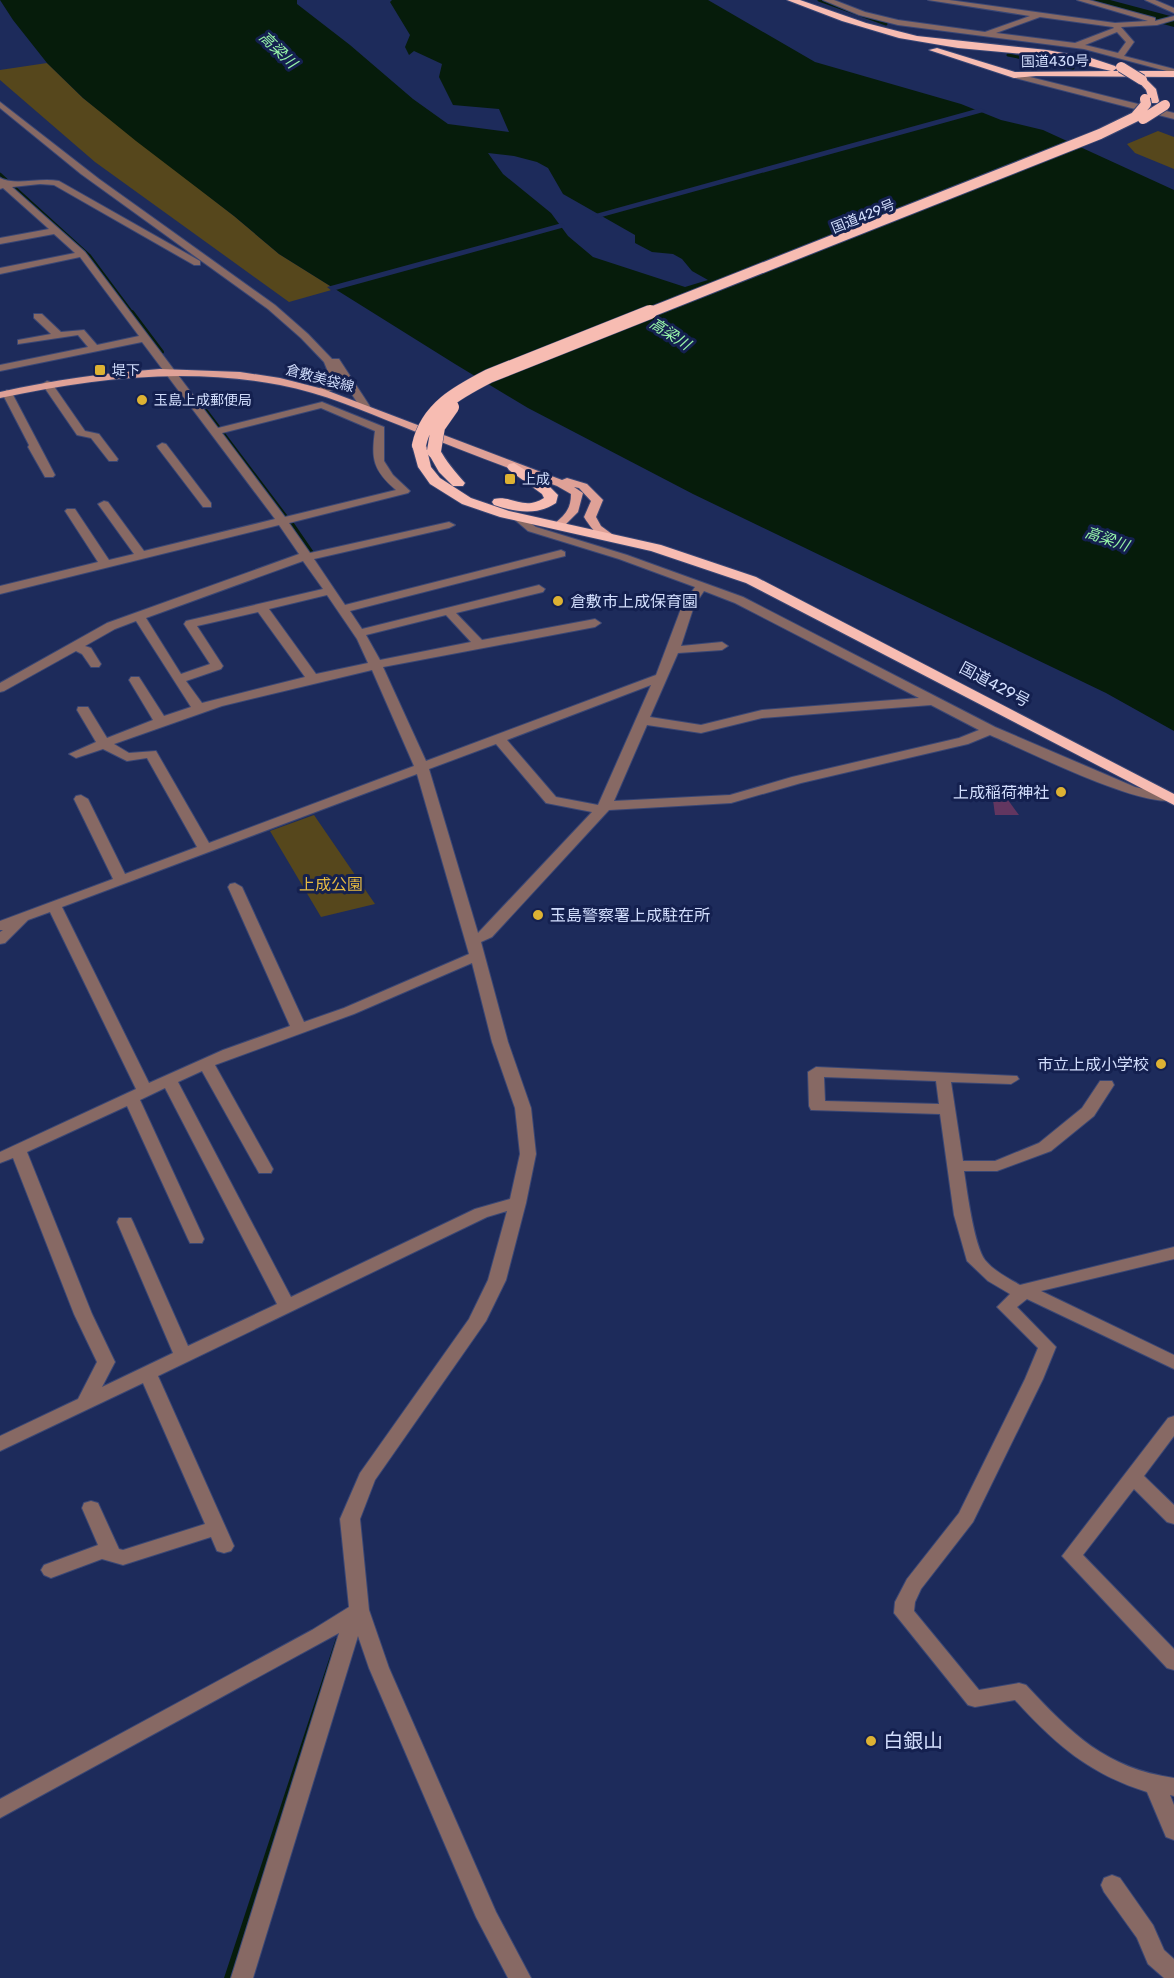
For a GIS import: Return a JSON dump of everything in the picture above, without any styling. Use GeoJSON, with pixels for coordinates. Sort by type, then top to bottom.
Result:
{"type":"FeatureCollection","features":[{"type":"Feature","properties":{"kind":"highway"},"geometry":{"type":"LineString","coordinates":[[792,0],[872,30],[937,43],[1043,52],[1116,67]]}},
{"type":"Feature","properties":{"kind":"highway"},"geometry":{"type":"LineString","coordinates":[[842,19],[906,35],[963,44],[1059,51],[1095,58],[1116,67],[1151,89],[1150,100],[1154,107],[1143,118]]}},
{"type":"Feature","properties":{"kind":"highway","name":"国道430号"},"geometry":{"type":"LineString","coordinates":[[872,30],[1014,75],[1174,73]]}},
{"type":"Feature","properties":{"kind":"highway","name":"国道430号"},"geometry":{"type":"LineString","coordinates":[[906,35],[1056,48],[1174,73]]}},
{"type":"Feature","properties":{"kind":"highway"},"geometry":{"type":"LineString","coordinates":[[980,58],[983,54],[992,52],[1043,52]]}},
{"type":"Feature","properties":{"kind":"highway"},"geometry":{"type":"LineString","coordinates":[[980,58],[983,62],[1014,75]]}},
{"type":"Feature","properties":{"kind":"highway"},"geometry":{"type":"LineString","coordinates":[[980,58],[1009,69],[1036,73]]}},
{"type":"Feature","properties":{"kind":"highway","name":"国道429号"},"geometry":{"type":"LineString","coordinates":[[1150,100],[1135,117],[1100,134],[489,376],[457,394],[432,415],[424,424],[419,445],[426,468],[446,488],[477,505],[521,520],[610,537],[720,567],[766,587],[1171,799]]}},
{"type":"Feature","properties":{"kind":"highway"},"geometry":{"type":"LineString","coordinates":[[1143,118],[1170,103]]}},
{"type":"Feature","properties":{"kind":"highway","name":"国道429号"},"geometry":{"type":"LineString","coordinates":[[558,526],[500,506],[459,484],[446,474],[434,451],[438,427],[453,407],[498,379],[1097,140],[1143,118]]}},
{"type":"Feature","properties":{"kind":"highway"},"geometry":{"type":"LineString","coordinates":[[459,484],[505,505],[540,506],[551,500],[551,495],[547,490],[524,477],[514,466]]}},
{"type":"Feature","properties":{"kind":"main road","name":"倉敷美袋線"},"geometry":{"type":"LineString","coordinates":[[3,394],[47,384],[102,376],[171,373],[258,379],[321,392],[514,466],[577,493],[578,504],[572,516],[558,526]]}},
{"type":"Feature","properties":{"kind":"main road"},"geometry":{"type":"LineString","coordinates":[[535,475],[567,481],[583,486],[591,492],[597,500],[590,517],[592,522],[610,537]]}},
{"type":"Feature","properties":{"kind":"street"},"geometry":{"type":"LineString","coordinates":[[827,0],[861,13],[896,21],[982,35],[1078,45],[1174,73]]}},
{"type":"Feature","properties":{"kind":"street"},"geometry":{"type":"LineString","coordinates":[[932,0],[1116,27],[1130,42],[1120,56]]}},
{"type":"Feature","properties":{"kind":"street"},"geometry":{"type":"LineString","coordinates":[[1081,0],[1170,18]]}},
{"type":"Feature","properties":{"kind":"street"},"geometry":{"type":"LineString","coordinates":[[1104,0],[1170,18]]}},
{"type":"Feature","properties":{"kind":"street"},"geometry":{"type":"LineString","coordinates":[[1149,0],[1170,18]]}},
{"type":"Feature","properties":{"kind":"street"},"geometry":{"type":"LineString","coordinates":[[982,35],[1039,15]]}},
{"type":"Feature","properties":{"kind":"street"},"geometry":{"type":"LineString","coordinates":[[1078,45],[1116,27],[1170,18]]}},
{"type":"Feature","properties":{"kind":"street"},"geometry":{"type":"LineString","coordinates":[[1014,75],[1174,116]]}},
{"type":"Feature","properties":{"kind":"street"},"geometry":{"type":"LineString","coordinates":[[0,104],[94,180],[236,279],[283,317],[329,361],[337,374],[337,380],[321,392]]}},
{"type":"Feature","properties":{"kind":"street"},"geometry":{"type":"LineString","coordinates":[[2,185],[49,181],[56,183],[194,261],[221,275],[236,279]]}},
{"type":"Feature","properties":{"kind":"street"},"geometry":{"type":"LineString","coordinates":[[2,185],[82,254],[282,521],[359,633],[375,663],[421,766],[475,948],[500,1042],[523,1107],[528,1154],[498,1280],[477,1321],[367,1478],[350,1520],[359,1610],[379,1668],[483,1906],[520,1978]]}},
{"type":"Feature","properties":{"kind":"street"},"geometry":{"type":"LineString","coordinates":[[0,242],[56,231]]}},
{"type":"Feature","properties":{"kind":"street"},"geometry":{"type":"LineString","coordinates":[[0,271],[82,254]]}},
{"type":"Feature","properties":{"kind":"street"},"geometry":{"type":"LineString","coordinates":[[38,316],[58,335]]}},
{"type":"Feature","properties":{"kind":"street"},"geometry":{"type":"LineString","coordinates":[[22,342],[80,332],[94,348]]}},
{"type":"Feature","properties":{"kind":"street"},"geometry":{"type":"LineString","coordinates":[[0,368],[144,338]]}},
{"type":"Feature","properties":{"kind":"street"},"geometry":{"type":"LineString","coordinates":[[315,348],[336,361],[347,375],[353,392],[366,408]]}},
{"type":"Feature","properties":{"kind":"street"},"geometry":{"type":"LineString","coordinates":[[47,384],[81,433],[95,436],[113,459]]}},
{"type":"Feature","properties":{"kind":"street"},"geometry":{"type":"LineString","coordinates":[[3,394],[49,475]]}},
{"type":"Feature","properties":{"kind":"street"},"geometry":{"type":"LineString","coordinates":[[0,590],[404,491],[382,469],[377,450],[380,429],[322,405],[216,432]]}},
{"type":"Feature","properties":{"kind":"street"},"geometry":{"type":"LineString","coordinates":[[162,446],[207,505]]}},
{"type":"Feature","properties":{"kind":"street"},"geometry":{"type":"LineString","coordinates":[[104,504],[141,556]]}},
{"type":"Feature","properties":{"kind":"street"},"geometry":{"type":"LineString","coordinates":[[71,511],[106,564]]}},
{"type":"Feature","properties":{"kind":"street"},"geometry":{"type":"LineString","coordinates":[[521,520],[532,529],[623,557],[739,600],[990,730],[1130,790],[1171,799]]}},
{"type":"Feature","properties":{"kind":"street"},"geometry":{"type":"LineString","coordinates":[[0,688],[79,648],[111,626],[141,618],[307,557],[449,525]]}},
{"type":"Feature","properties":{"kind":"street"},"geometry":{"type":"LineString","coordinates":[[342,609],[561,554]]}},
{"type":"Feature","properties":{"kind":"street"},"geometry":{"type":"LineString","coordinates":[[0,1158],[228,1053],[349,1011],[475,948],[604,808],[673,650],[688,606],[702,586]]}},
{"type":"Feature","properties":{"kind":"street"},"geometry":{"type":"LineString","coordinates":[[359,633],[539,589]]}},
{"type":"Feature","properties":{"kind":"street"},"geometry":{"type":"LineString","coordinates":[[178,679],[217,666],[190,624],[330,591]]}},
{"type":"Feature","properties":{"kind":"street"},"geometry":{"type":"LineString","coordinates":[[261,607],[312,678]]}},
{"type":"Feature","properties":{"kind":"street"},"geometry":{"type":"LineString","coordinates":[[448,611],[480,645]]}},
{"type":"Feature","properties":{"kind":"street"},"geometry":{"type":"LineString","coordinates":[[141,618],[199,709]]}},
{"type":"Feature","properties":{"kind":"street"},"geometry":{"type":"LineString","coordinates":[[76,754],[199,709],[312,678],[375,663],[595,623]]}},
{"type":"Feature","properties":{"kind":"street"},"geometry":{"type":"LineString","coordinates":[[673,650],[722,646]]}},
{"type":"Feature","properties":{"kind":"street"},"geometry":{"type":"LineString","coordinates":[[79,648],[87,651],[95,664]]}},
{"type":"Feature","properties":{"kind":"street"},"geometry":{"type":"LineString","coordinates":[[0,926],[662,676]]}},
{"type":"Feature","properties":{"kind":"street"},"geometry":{"type":"LineString","coordinates":[[135,680],[162,723]]}},
{"type":"Feature","properties":{"kind":"street"},"geometry":{"type":"LineString","coordinates":[[642,720],[701,729],[762,714],[932,701]]}},
{"type":"Feature","properties":{"kind":"street"},"geometry":{"type":"LineString","coordinates":[[83,710],[104,744],[127,757],[151,754],[205,848]]}},
{"type":"Feature","properties":{"kind":"street"},"geometry":{"type":"LineString","coordinates":[[498,738],[551,800],[604,808],[731,799],[797,780],[953,744],[990,730]]}},
{"type":"Feature","properties":{"kind":"street"},"geometry":{"type":"LineString","coordinates":[[81,799],[121,880]]}},
{"type":"Feature","properties":{"kind":"street"},"geometry":{"type":"LineString","coordinates":[[235,887],[300,1028]]}},
{"type":"Feature","properties":{"kind":"street"},"geometry":{"type":"LineString","coordinates":[[54,905],[138,1095],[196,1239]]}},
{"type":"Feature","properties":{"kind":"street"},"geometry":{"type":"LineString","coordinates":[[0,940],[28,915]]}},
{"type":"Feature","properties":{"kind":"street"},"geometry":{"type":"LineString","coordinates":[[206,1063],[265,1169]]}},
{"type":"Feature","properties":{"kind":"street"},"geometry":{"type":"LineString","coordinates":[[948,1109],[818,1106],[816,1072],[1011,1079]]}},
{"type":"Feature","properties":{"kind":"street"},"geometry":{"type":"LineString","coordinates":[[944,1078],[962,1215],[976,1261],[994,1277],[1017,1291],[1025,1291],[1174,1253]]}},
{"type":"Feature","properties":{"kind":"street"},"geometry":{"type":"LineString","coordinates":[[168,1081],[287,1307]]}},
{"type":"Feature","properties":{"kind":"street"},"geometry":{"type":"LineString","coordinates":[[955,1166],[997,1166],[1045,1147],[1088,1112],[1106,1085]]}},
{"type":"Feature","properties":{"kind":"street"},"geometry":{"type":"LineString","coordinates":[[18,1150],[82,1314],[105,1362],[84,1404]]}},
{"type":"Feature","properties":{"kind":"street"},"geometry":{"type":"LineString","coordinates":[[0,1444],[481,1214],[518,1203]]}},
{"type":"Feature","properties":{"kind":"street"},"geometry":{"type":"LineString","coordinates":[[125,1222],[183,1356]]}},
{"type":"Feature","properties":{"kind":"street"},"geometry":{"type":"LineString","coordinates":[[1025,1291],[1174,1363]]}},
{"type":"Feature","properties":{"kind":"street"},"geometry":{"type":"LineString","coordinates":[[1025,1291],[1006,1307],[1047,1347],[1034,1379],[966,1517],[914,1584],[905,1602],[904,1613],[975,1699],[1019,1691],[1062,1737],[1099,1764],[1164,1786],[1174,1831]]}},
{"type":"Feature","properties":{"kind":"street"},"geometry":{"type":"LineString","coordinates":[[51,1570],[102,1551],[123,1558],[220,1537],[148,1373]]}},
{"type":"Feature","properties":{"kind":"street"},"geometry":{"type":"LineString","coordinates":[[1174,1423],[1072,1556],[1174,1662]]}},
{"type":"Feature","properties":{"kind":"street"},"geometry":{"type":"LineString","coordinates":[[1132,1476],[1174,1517]]}},
{"type":"Feature","properties":{"kind":"street"},"geometry":{"type":"LineString","coordinates":[[91,1508],[112,1554]]}},
{"type":"Feature","properties":{"kind":"street"},"geometry":{"type":"LineString","coordinates":[[0,1809],[319,1636],[359,1610]]}},
{"type":"Feature","properties":{"kind":"street"},"geometry":{"type":"LineString","coordinates":[[242,1978],[346,1641],[359,1610]]}},
{"type":"Feature","properties":{"kind":"street"},"geometry":{"type":"LineString","coordinates":[[1112,1885],[1145,1932],[1156,1957],[1174,1973]]}},
{"type":"Feature","properties":{"kind":"green space"},"geometry":{"type":"Polygon","coordinates":[[[47,63],[83,98],[279,254],[335,289],[289,302],[95,162],[0,80],[0,70],[47,63]]]}},
{"type":"Feature","properties":{"kind":"green space"},"geometry":{"type":"Polygon","coordinates":[[[1158,131],[1174,137],[1174,169],[1135,153],[1127,144],[1158,131]]]}},
{"type":"Feature","properties":{"kind":"green space","name":"上成公園"},"geometry":{"type":"Polygon","coordinates":[[[314,815],[375,904],[321,917],[270,831],[314,815]]]}},
{"type":"Feature","properties":{"kind":"water","name":"高梁川"},"geometry":{"type":"Polygon","coordinates":[[[0,0],[297,0],[297,4],[350,45],[413,99],[448,124],[509,132],[499,109],[453,105],[439,77],[442,64],[414,51],[409,55],[405,47],[410,35],[390,2],[392,0],[708,0],[815,62],[961,104],[1001,120],[1043,130],[1174,190],[1174,731],[1106,693],[693,494],[528,408],[455,364],[279,254],[83,98],[47,63],[0,0]],[[488,153],[503,174],[551,213],[568,236],[593,257],[685,287],[708,280],[692,271],[682,259],[673,254],[652,252],[635,243],[635,235],[563,194],[548,168],[537,162],[488,153]]]}},
{"type":"Feature","properties":{"kind":"water"},"geometry":{"type":"Polygon","coordinates":[[[336,1638],[342,1639],[233,1978],[224,1978],[336,1638]]]}},
{"type":"Feature","properties":{"kind":"pier"},"geometry":{"type":"Polygon","coordinates":[[[980,108],[987,111],[598,218],[592,215],[980,108]]]}},
{"type":"Feature","properties":{"kind":"pier"},"geometry":{"type":"Polygon","coordinates":[[[562,223],[565,227],[332,291],[327,287],[562,223]]]}},
{"type":"Feature","properties":{"kind":"building"},"geometry":{"type":"Polygon","coordinates":[[[993,800],[1008,800],[1019,815],[995,815],[993,800]]]}},
{"type":"Feature","properties":{"kind":"waterway"},"geometry":{"type":"LineString","coordinates":[[819,0],[886,24]]}},
{"type":"Feature","properties":{"kind":"waterway"},"geometry":{"type":"LineString","coordinates":[[1092,0],[1174,22]]}},
{"type":"Feature","properties":{"kind":"waterway"},"geometry":{"type":"LineString","coordinates":[[1008,55],[1073,68]]}},
{"type":"Feature","properties":{"kind":"waterway"},"geometry":{"type":"LineString","coordinates":[[0,174],[89,255],[133,314]]}},
{"type":"Feature","properties":{"kind":"waterway"},"geometry":{"type":"LineString","coordinates":[[132,312],[162,352]]}},
{"type":"Feature","properties":{"kind":"waterway"},"geometry":{"type":"LineString","coordinates":[[206,411],[286,517]]}},
{"type":"Feature","properties":{"kind":"waterway"},"geometry":{"type":"LineString","coordinates":[[290,521],[312,553]]}},
{"type":"Feature","properties":{"kind":"place","name":"堤下"},"geometry":{"type":"Point","coordinates":[100,370]}},
{"type":"Feature","properties":{"kind":"place","name":"玉島上成郵便局"},"geometry":{"type":"Point","coordinates":[142,400]}},
{"type":"Feature","properties":{"kind":"place","name":"上成"},"geometry":{"type":"Point","coordinates":[510,479]}},
{"type":"Feature","properties":{"kind":"place","name":"倉敷市上成保育園"},"geometry":{"type":"Point","coordinates":[558,601]}},
{"type":"Feature","properties":{"kind":"place","name":"上成稲荷神社"},"geometry":{"type":"Point","coordinates":[1061,792]}},
{"type":"Feature","properties":{"kind":"place","name":"玉島警察署上成駐在所"},"geometry":{"type":"Point","coordinates":[538,915]}},
{"type":"Feature","properties":{"kind":"place","name":"市立上成小学校"},"geometry":{"type":"Point","coordinates":[1161,1064]}},
{"type":"Feature","properties":{"kind":"place","name":"白銀山"},"geometry":{"type":"Point","coordinates":[871,1741]}}]}
